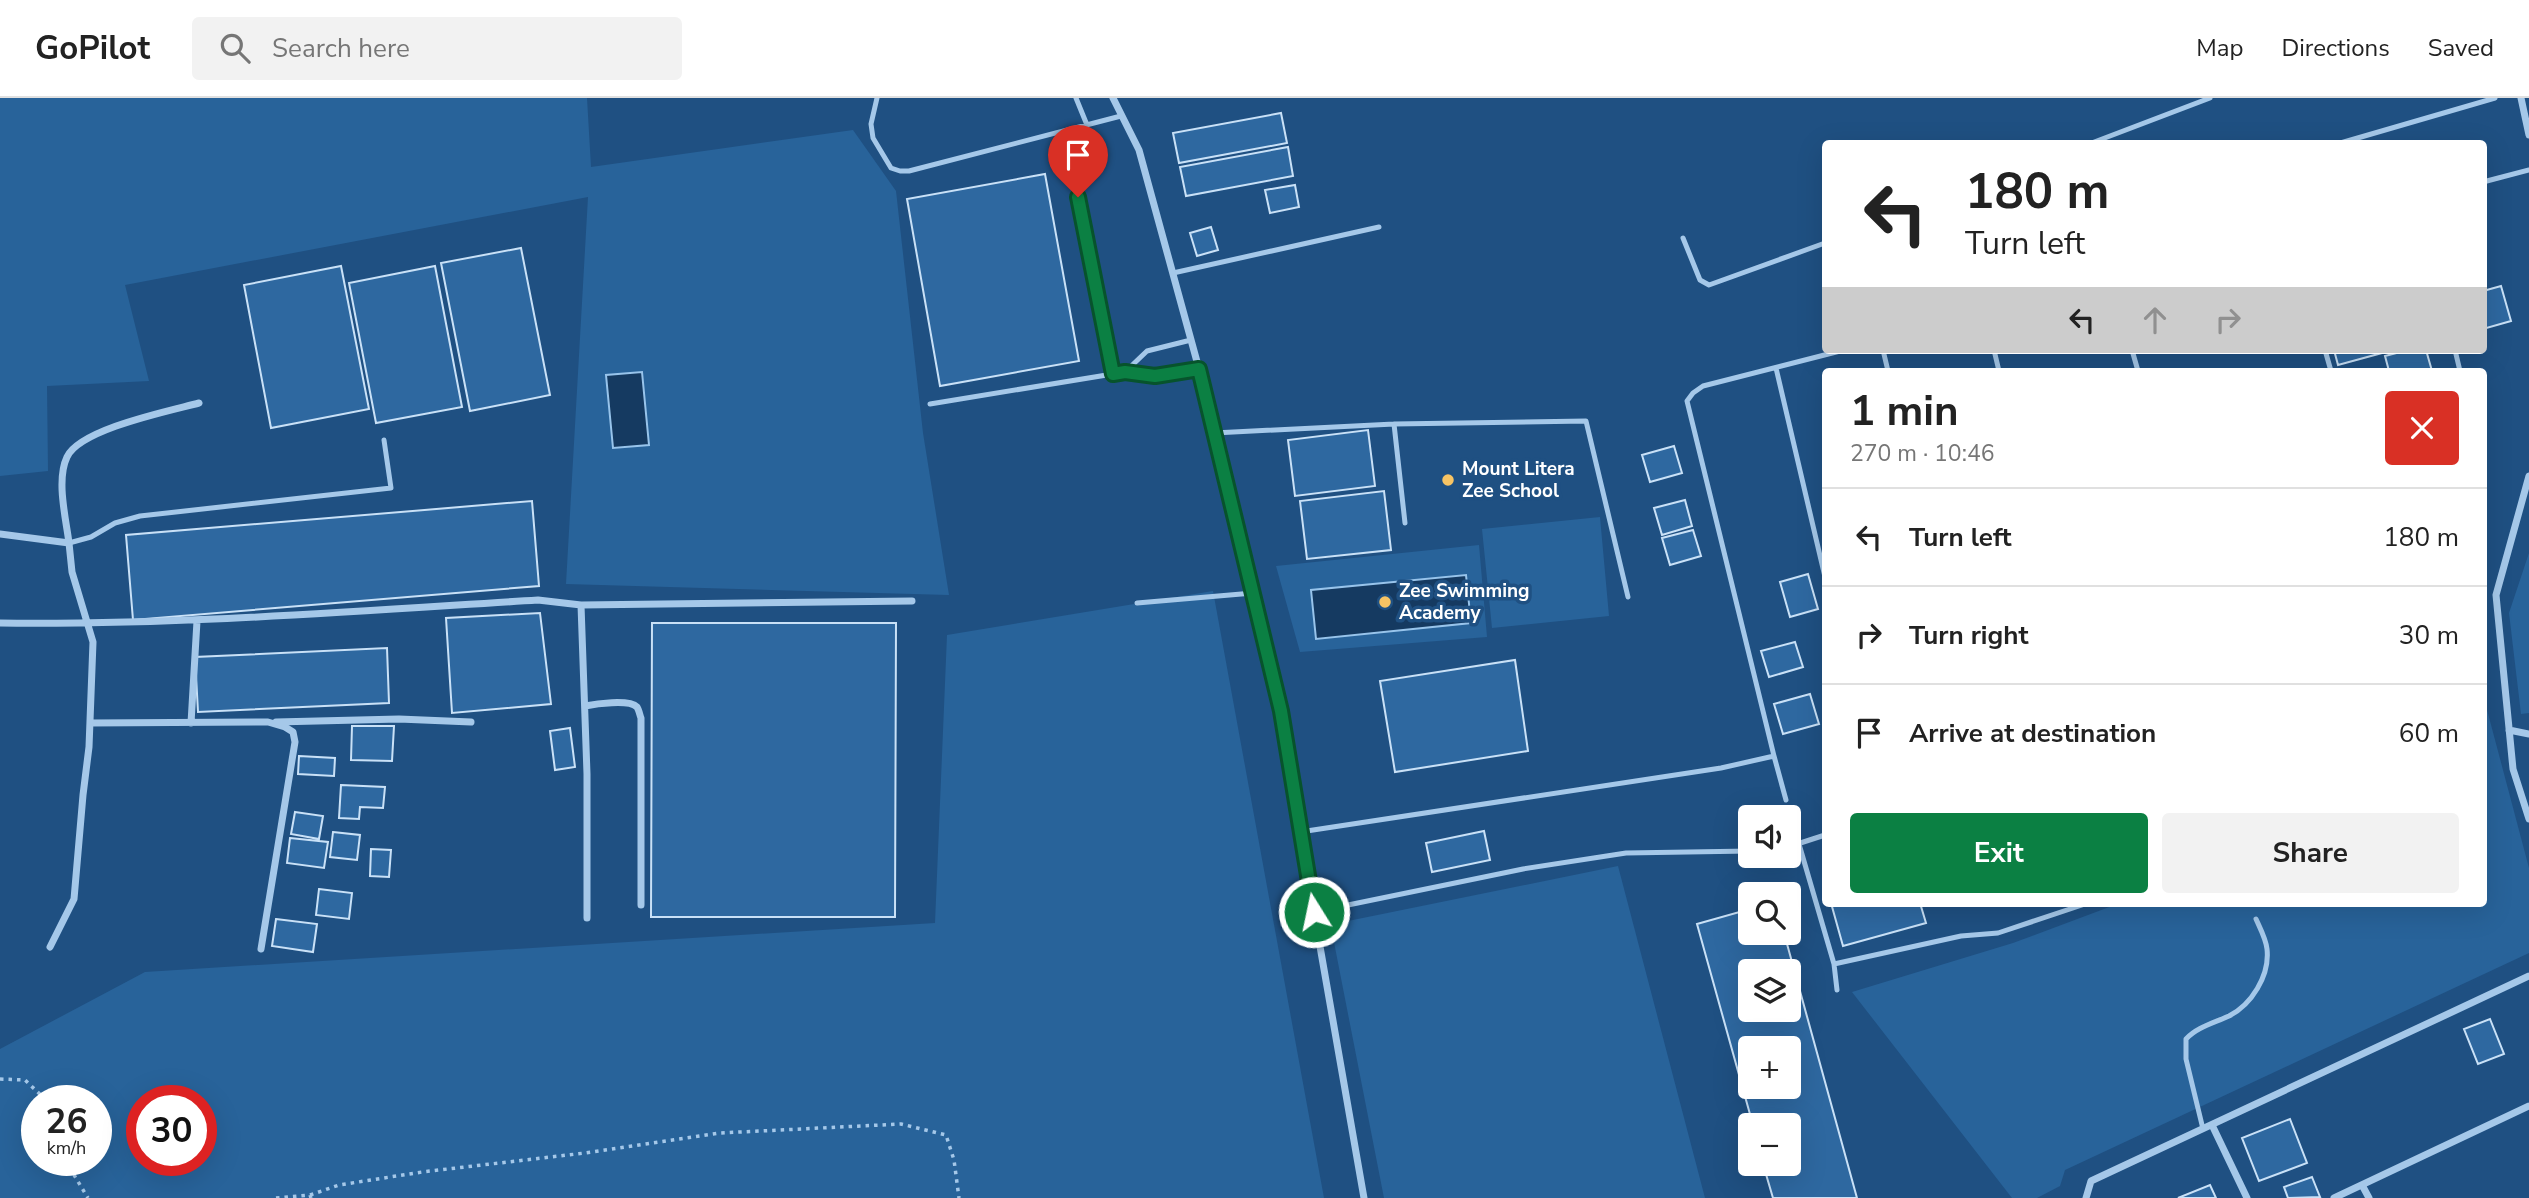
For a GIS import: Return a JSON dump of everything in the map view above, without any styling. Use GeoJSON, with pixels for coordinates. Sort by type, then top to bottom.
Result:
{"type":"FeatureCollection","features":[{"type":"Feature","properties":{"kind":"street"},"geometry":{"type":"LineString","coordinates":[[1113,98],[1139,150],[1173,273],[1199,369],[1281,711],[1364,1198]]}},
{"type":"Feature","properties":{"kind":"street"},"geometry":{"type":"LineString","coordinates":[[2521,98],[2526,110],[2529,135]]}},
{"type":"Feature","properties":{"kind":"street"},"geometry":{"type":"LineString","coordinates":[[50,947],[74,899],[90,723],[93,642],[72,572],[62,489],[66,458],[76,444],[107,430],[199,403]]}},
{"type":"Feature","properties":{"kind":"street"},"geometry":{"type":"LineString","coordinates":[[2529,476],[2497,594],[2513,769],[2529,818]]}},
{"type":"Feature","properties":{"kind":"street"},"geometry":{"type":"LineString","coordinates":[[0,534],[69,543]]}},
{"type":"Feature","properties":{"kind":"street"},"geometry":{"type":"LineString","coordinates":[[0,624],[197,621],[538,600],[581,605],[912,601]]}},
{"type":"Feature","properties":{"kind":"street"},"geometry":{"type":"LineString","coordinates":[[581,605],[587,918]]}},
{"type":"Feature","properties":{"kind":"street"},"geometry":{"type":"LineString","coordinates":[[191,723],[197,621]]}},
{"type":"Feature","properties":{"kind":"street"},"geometry":{"type":"LineString","coordinates":[[584,706],[631,703],[638,708],[641,718],[641,905]]}},
{"type":"Feature","properties":{"kind":"street"},"geometry":{"type":"LineString","coordinates":[[90,723],[398,719],[471,722]]}},
{"type":"Feature","properties":{"kind":"street"},"geometry":{"type":"LineString","coordinates":[[261,948],[295,742],[293,732],[268,722]]}},
{"type":"Feature","properties":{"kind":"street"},"geometry":{"type":"LineString","coordinates":[[2509,730],[2529,734]]}},
{"type":"Feature","properties":{"kind":"street"},"geometry":{"type":"LineString","coordinates":[[2086,1198],[2091,1181],[2529,976]]}},
{"type":"Feature","properties":{"kind":"street"},"geometry":{"type":"LineString","coordinates":[[2334,1198],[2529,1106]]}},
{"type":"Feature","properties":{"kind":"street"},"geometry":{"type":"LineString","coordinates":[[2212,1125],[2247,1198]]}},
{"type":"Feature","properties":{"kind":"street"},"geometry":{"type":"LineString","coordinates":[[2362,1185],[2369,1198]]}},
{"type":"Feature","properties":{"kind":"lane"},"geometry":{"type":"LineString","coordinates":[[877,98],[871,124],[873,138],[891,168],[900,172],[1121,116]]}},
{"type":"Feature","properties":{"kind":"lane"},"geometry":{"type":"LineString","coordinates":[[1076,98],[1087,125]]}},
{"type":"Feature","properties":{"kind":"lane"},"geometry":{"type":"LineString","coordinates":[[2100,140],[2210,98]]}},
{"type":"Feature","properties":{"kind":"lane"},"geometry":{"type":"LineString","coordinates":[[2351,140],[2495,98]]}},
{"type":"Feature","properties":{"kind":"lane"},"geometry":{"type":"LineString","coordinates":[[2487,181],[2529,170]]}},
{"type":"Feature","properties":{"kind":"lane"},"geometry":{"type":"LineString","coordinates":[[1073,172],[1113,374]]}},
{"type":"Feature","properties":{"kind":"lane"},"geometry":{"type":"LineString","coordinates":[[1173,273],[1379,227]]}},
{"type":"Feature","properties":{"kind":"lane"},"geometry":{"type":"LineString","coordinates":[[1683,238],[1700,280],[1709,285],[1822,244]]}},
{"type":"Feature","properties":{"kind":"lane"},"geometry":{"type":"LineString","coordinates":[[1125,372],[1147,351],[1191,340]]}},
{"type":"Feature","properties":{"kind":"lane"},"geometry":{"type":"LineString","coordinates":[[1786,800],[1687,401],[1703,386],[1829,354]]}},
{"type":"Feature","properties":{"kind":"lane"},"geometry":{"type":"LineString","coordinates":[[1776,368],[1822,563]]}},
{"type":"Feature","properties":{"kind":"lane"},"geometry":{"type":"LineString","coordinates":[[930,404],[1125,372],[1155,376],[1199,369]]}},
{"type":"Feature","properties":{"kind":"lane"},"geometry":{"type":"LineString","coordinates":[[1214,433],[1394,424],[1586,421],[1628,597]]}},
{"type":"Feature","properties":{"kind":"lane"},"geometry":{"type":"LineString","coordinates":[[1394,424],[1405,523]]}},
{"type":"Feature","properties":{"kind":"lane"},"geometry":{"type":"LineString","coordinates":[[69,543],[91,537],[115,523],[140,516],[391,488],[384,440]]}},
{"type":"Feature","properties":{"kind":"lane"},"geometry":{"type":"LineString","coordinates":[[1137,603],[1253,593]]}},
{"type":"Feature","properties":{"kind":"lane"},"geometry":{"type":"LineString","coordinates":[[1300,832],[1721,768],[1774,756]]}},
{"type":"Feature","properties":{"kind":"lane"},"geometry":{"type":"LineString","coordinates":[[1801,843],[1822,836]]}},
{"type":"Feature","properties":{"kind":"lane"},"geometry":{"type":"LineString","coordinates":[[1801,851],[1835,964],[1837,990]]}},
{"type":"Feature","properties":{"kind":"lane"},"geometry":{"type":"LineString","coordinates":[[1314,912],[1523,869],[1626,853],[1738,852]]}},
{"type":"Feature","properties":{"kind":"lane"},"geometry":{"type":"LineString","coordinates":[[1835,964],[1961,936],[1998,933],[2076,907]]}},
{"type":"Feature","properties":{"kind":"lane"},"geometry":{"type":"LineString","coordinates":[[2203,1129],[2186,1059],[2186,1039],[2197,1030],[2231,1015],[2247,1004],[2254,995],[2266,968],[2267,948],[2256,919]]}},
{"type":"Feature","properties":{"kind":"path"},"geometry":{"type":"LineString","coordinates":[[0,1079],[25,1080],[30,1085]]}},
{"type":"Feature","properties":{"kind":"path"},"geometry":{"type":"LineString","coordinates":[[276,1198],[310,1196],[339,1185],[422,1172],[585,1153],[720,1133],[901,1124],[946,1135],[954,1160],[959,1198]]}},
{"type":"Feature","properties":{"kind":"path"},"geometry":{"type":"LineString","coordinates":[[75,1176],[88,1198]]}},
{"type":"Feature","properties":{"kind":"shaded area"},"geometry":{"type":"Polygon","coordinates":[[[0,98],[587,98],[591,167],[853,130],[896,191],[923,433],[949,595],[566,584],[588,197],[125,285],[149,381],[47,386],[48,471],[0,476],[0,98]]]}},
{"type":"Feature","properties":{"kind":"shaded area"},"geometry":{"type":"Polygon","coordinates":[[[642,372],[649,445],[613,448],[606,375],[642,372]]]}},
{"type":"Feature","properties":{"kind":"shaded area"},"geometry":{"type":"Polygon","coordinates":[[[1600,517],[1609,616],[1492,628],[1482,529],[1600,517]]]}},
{"type":"Feature","properties":{"kind":"shaded area","name":"Zee Swimming Academy"},"geometry":{"type":"Polygon","coordinates":[[[1479,545],[1487,637],[1300,652],[1276,566],[1479,545]]]}},
{"type":"Feature","properties":{"kind":"shaded area"},"geometry":{"type":"Polygon","coordinates":[[[2529,553],[2529,713],[2521,714],[2509,613],[2529,553]]]}},
{"type":"Feature","properties":{"kind":"shaded area"},"geometry":{"type":"Polygon","coordinates":[[[1466,575],[1471,623],[1316,639],[1311,590],[1466,575]]]}},
{"type":"Feature","properties":{"kind":"shaded area"},"geometry":{"type":"Polygon","coordinates":[[[1213,591],[1324,1198],[0,1198],[0,1049],[145,972],[935,923],[947,635],[1213,591]]]}},
{"type":"Feature","properties":{"kind":"shaded area"},"geometry":{"type":"Polygon","coordinates":[[[2487,710],[2529,868],[2529,953],[2065,1170],[2060,1186],[2037,1198],[2012,1198],[1852,992],[2013,943],[2109,907],[2487,907],[2487,710]]]}},
{"type":"Feature","properties":{"kind":"shaded area"},"geometry":{"type":"Polygon","coordinates":[[[1618,866],[1705,1198],[1384,1198],[1332,932],[1348,921],[1618,866]]]}},
{"type":"Feature","properties":{"kind":"building"},"geometry":{"type":"Polygon","coordinates":[[[1281,113],[1287,143],[1179,163],[1173,133],[1281,113]]]}},
{"type":"Feature","properties":{"kind":"building"},"geometry":{"type":"Polygon","coordinates":[[[1288,147],[1293,176],[1186,196],[1180,167],[1288,147]]]}},
{"type":"Feature","properties":{"kind":"building"},"geometry":{"type":"Polygon","coordinates":[[[1045,174],[1079,361],[940,386],[907,199],[1045,174]]]}},
{"type":"Feature","properties":{"kind":"building"},"geometry":{"type":"Polygon","coordinates":[[[1295,185],[1299,207],[1270,213],[1265,190],[1295,185]]]}},
{"type":"Feature","properties":{"kind":"building"},"geometry":{"type":"Polygon","coordinates":[[[1211,227],[1218,250],[1197,256],[1190,233],[1211,227]]]}},
{"type":"Feature","properties":{"kind":"building"},"geometry":{"type":"Polygon","coordinates":[[[521,248],[550,395],[470,411],[441,263],[521,248]]]}},
{"type":"Feature","properties":{"kind":"building"},"geometry":{"type":"Polygon","coordinates":[[[341,266],[369,409],[271,428],[244,285],[341,266]]]}},
{"type":"Feature","properties":{"kind":"building"},"geometry":{"type":"Polygon","coordinates":[[[435,266],[462,407],[376,423],[349,283],[435,266]]]}},
{"type":"Feature","properties":{"kind":"building"},"geometry":{"type":"Polygon","coordinates":[[[2501,286],[2511,321],[2487,328],[2487,290],[2501,286]]]}},
{"type":"Feature","properties":{"kind":"building"},"geometry":{"type":"Polygon","coordinates":[[[2335,354],[2378,354],[2338,365],[2335,354]]]}},
{"type":"Feature","properties":{"kind":"building"},"geometry":{"type":"Polygon","coordinates":[[[2427,354],[2431,368],[2388,368],[2385,356],[2427,354]]]}},
{"type":"Feature","properties":{"kind":"building"},"geometry":{"type":"Polygon","coordinates":[[[1368,430],[1375,486],[1295,496],[1288,440],[1368,430]]]}},
{"type":"Feature","properties":{"kind":"building"},"geometry":{"type":"Polygon","coordinates":[[[1674,446],[1682,473],[1650,482],[1642,455],[1674,446]]]}},
{"type":"Feature","properties":{"kind":"building"},"geometry":{"type":"Polygon","coordinates":[[[1384,491],[1391,550],[1307,559],[1300,501],[1384,491]]]}},
{"type":"Feature","properties":{"kind":"building"},"geometry":{"type":"Polygon","coordinates":[[[1685,500],[1692,526],[1662,535],[1654,508],[1685,500]]]}},
{"type":"Feature","properties":{"kind":"building"},"geometry":{"type":"Polygon","coordinates":[[[532,501],[539,586],[133,620],[126,535],[532,501]]]}},
{"type":"Feature","properties":{"kind":"building"},"geometry":{"type":"Polygon","coordinates":[[[1693,530],[1701,556],[1670,565],[1662,538],[1693,530]]]}},
{"type":"Feature","properties":{"kind":"building"},"geometry":{"type":"Polygon","coordinates":[[[1808,574],[1818,609],[1790,617],[1780,582],[1808,574]]]}},
{"type":"Feature","properties":{"kind":"building"},"geometry":{"type":"Polygon","coordinates":[[[540,613],[551,704],[452,713],[446,618],[540,613]]]}},
{"type":"Feature","properties":{"kind":"building"},"geometry":{"type":"Polygon","coordinates":[[[652,623],[896,623],[895,917],[651,917],[652,623]]]}},
{"type":"Feature","properties":{"kind":"building"},"geometry":{"type":"Polygon","coordinates":[[[1795,642],[1803,667],[1769,677],[1761,651],[1795,642]]]}},
{"type":"Feature","properties":{"kind":"building"},"geometry":{"type":"Polygon","coordinates":[[[387,648],[389,703],[198,712],[195,657],[387,648]]]}},
{"type":"Feature","properties":{"kind":"building"},"geometry":{"type":"Polygon","coordinates":[[[1515,660],[1528,751],[1395,772],[1380,681],[1515,660]]]}},
{"type":"Feature","properties":{"kind":"building"},"geometry":{"type":"Polygon","coordinates":[[[1810,694],[1819,724],[1783,734],[1774,704],[1810,694]]]}},
{"type":"Feature","properties":{"kind":"building"},"geometry":{"type":"Polygon","coordinates":[[[352,726],[394,726],[392,761],[351,760],[352,726]]]}},
{"type":"Feature","properties":{"kind":"building"},"geometry":{"type":"Polygon","coordinates":[[[570,728],[575,767],[555,770],[550,731],[570,728]]]}},
{"type":"Feature","properties":{"kind":"building"},"geometry":{"type":"Polygon","coordinates":[[[299,756],[335,758],[334,776],[298,774],[299,756]]]}},
{"type":"Feature","properties":{"kind":"building"},"geometry":{"type":"Polygon","coordinates":[[[341,785],[385,787],[383,808],[360,807],[359,819],[339,818],[341,785]]]}},
{"type":"Feature","properties":{"kind":"building"},"geometry":{"type":"Polygon","coordinates":[[[295,812],[323,816],[319,839],[291,834],[295,812]]]}},
{"type":"Feature","properties":{"kind":"building"},"geometry":{"type":"Polygon","coordinates":[[[1484,831],[1490,860],[1432,872],[1426,843],[1484,831]]]}},
{"type":"Feature","properties":{"kind":"building"},"geometry":{"type":"Polygon","coordinates":[[[333,832],[360,835],[357,860],[330,857],[333,832]]]}},
{"type":"Feature","properties":{"kind":"building"},"geometry":{"type":"Polygon","coordinates":[[[290,838],[328,842],[324,868],[287,863],[290,838]]]}},
{"type":"Feature","properties":{"kind":"building"},"geometry":{"type":"Polygon","coordinates":[[[371,849],[391,850],[389,877],[370,876],[371,849]]]}},
{"type":"Feature","properties":{"kind":"building"},"geometry":{"type":"Polygon","coordinates":[[[319,889],[352,893],[349,919],[316,915],[319,889]]]}},
{"type":"Feature","properties":{"kind":"building"},"geometry":{"type":"Polygon","coordinates":[[[1832,907],[1921,907],[1926,923],[1843,946],[1832,907]]]}},
{"type":"Feature","properties":{"kind":"building"},"geometry":{"type":"Polygon","coordinates":[[[1738,912],[1738,945],[1787,945],[1791,959],[1738,959],[1738,1022],[1801,1022],[1801,995],[1857,1198],[1773,1198],[1767,1176],[1801,1176],[1801,1113],[1750,1113],[1746,1099],[1801,1099],[1801,1036],[1738,1036],[1738,1071],[1697,924],[1738,912]]]}},
{"type":"Feature","properties":{"kind":"building"},"geometry":{"type":"Polygon","coordinates":[[[276,919],[317,924],[313,952],[272,946],[276,919]]]}},
{"type":"Feature","properties":{"kind":"building"},"geometry":{"type":"Polygon","coordinates":[[[2490,1019],[2504,1054],[2478,1064],[2464,1029],[2490,1019]]]}},
{"type":"Feature","properties":{"kind":"building"},"geometry":{"type":"Polygon","coordinates":[[[2290,1119],[2307,1163],[2259,1181],[2242,1138],[2290,1119]]]}},
{"type":"Feature","properties":{"kind":"building"},"geometry":{"type":"Polygon","coordinates":[[[2312,1177],[2320,1197],[2288,1198],[2284,1187],[2312,1177]]]}},
{"type":"Feature","properties":{"kind":"building"},"geometry":{"type":"Polygon","coordinates":[[[2210,1185],[2216,1198],[2178,1198],[2210,1185]]]}},
{"type":"Feature","properties":{"kind":"place","name":"Mount Litera Zee School"},"geometry":{"type":"Point","coordinates":[1448,480]}},
{"type":"Feature","properties":{"kind":"place","name":"Zee Swimming Academy"},"geometry":{"type":"Point","coordinates":[1385,602]}},
{"type":"Feature","properties":{"kind":"route"},"geometry":{"type":"LineString","coordinates":[[1078,197],[1113,374],[1125,372],[1155,376],[1199,369],[1281,711],[1314,912]]}}]}
